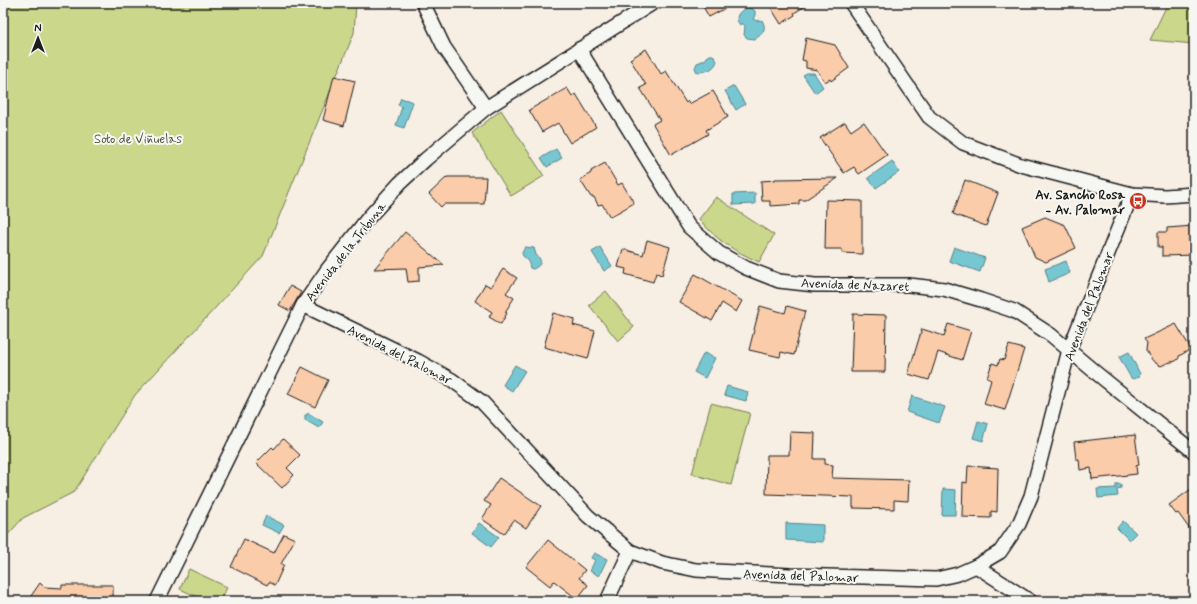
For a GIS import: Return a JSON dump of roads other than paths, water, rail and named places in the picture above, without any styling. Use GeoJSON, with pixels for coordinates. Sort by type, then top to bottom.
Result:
{"type":"FeatureCollection","features":[{"type":"Feature","properties":{"kind":"street"},"geometry":{"type":"LineString","coordinates":[[423,3],[444,47],[486,108]]}},
{"type":"Feature","properties":{"kind":"street","name":"Avenida de la Tribuna"},"geometry":{"type":"LineString","coordinates":[[157,601],[303,305],[327,270],[368,218],[400,183],[426,158],[486,108],[653,3]]}},
{"type":"Feature","properties":{"kind":"street"},"geometry":{"type":"LineString","coordinates":[[850,3],[929,117],[962,142],[1021,165],[1132,194],[1165,196],[1194,194]]}},
{"type":"Feature","properties":{"kind":"street","name":"Avenida de Nazaret"},"geometry":{"type":"LineString","coordinates":[[579,49],[689,227],[719,253],[746,268],[779,281],[815,285],[909,285],[944,289],[1014,311],[1051,335],[1194,452]]}},
{"type":"Feature","properties":{"kind":"street","name":"Avenida del Palomar"},"geometry":{"type":"LineString","coordinates":[[303,305],[418,361],[452,380],[482,402],[588,516],[630,551],[662,563],[696,570],[936,579],[958,574],[976,566],[1000,552],[1019,524],[1031,496],[1069,350],[1132,194]]}},
{"type":"Feature","properties":{"kind":"street"},"geometry":{"type":"LineString","coordinates":[[607,601],[630,551]]}},
{"type":"Feature","properties":{"kind":"street"},"geometry":{"type":"LineString","coordinates":[[976,566],[1030,601]]}},
{"type":"Feature","properties":{"kind":"water"},"geometry":{"type":"Polygon","coordinates":[[[747,8],[751,8],[755,11],[753,19],[757,21],[762,20],[764,26],[763,31],[755,39],[747,38],[744,35],[745,26],[742,23],[740,25],[737,20],[739,13],[747,8]]]}},
{"type":"Feature","properties":{"kind":"water"},"geometry":{"type":"Polygon","coordinates":[[[710,55],[713,55],[717,61],[714,67],[704,72],[697,72],[695,68],[697,63],[705,60],[710,55]]]}},
{"type":"Feature","properties":{"kind":"water"},"geometry":{"type":"Polygon","coordinates":[[[807,73],[814,73],[823,87],[815,93],[803,75],[807,73]]]}},
{"type":"Feature","properties":{"kind":"water"},"geometry":{"type":"Polygon","coordinates":[[[734,86],[745,104],[736,110],[725,91],[734,86]]]}},
{"type":"Feature","properties":{"kind":"water"},"geometry":{"type":"Polygon","coordinates":[[[401,98],[413,102],[404,128],[396,125],[402,107],[398,105],[401,98]]]}},
{"type":"Feature","properties":{"kind":"water"},"geometry":{"type":"Polygon","coordinates":[[[556,149],[562,158],[547,167],[541,158],[556,149]]]}},
{"type":"Feature","properties":{"kind":"water"},"geometry":{"type":"Polygon","coordinates":[[[892,161],[899,172],[876,188],[868,178],[892,161]]]}},
{"type":"Feature","properties":{"kind":"water"},"geometry":{"type":"Polygon","coordinates":[[[755,193],[755,204],[733,205],[733,194],[755,193]]]}},
{"type":"Feature","properties":{"kind":"water"},"geometry":{"type":"Polygon","coordinates":[[[525,247],[534,248],[536,255],[540,259],[540,264],[533,269],[530,268],[528,260],[523,256],[522,253],[525,247]]]}},
{"type":"Feature","properties":{"kind":"water"},"geometry":{"type":"Polygon","coordinates":[[[600,247],[612,266],[604,271],[592,252],[600,247]]]}},
{"type":"Feature","properties":{"kind":"water"},"geometry":{"type":"Polygon","coordinates":[[[954,247],[985,258],[980,272],[949,261],[954,247]]]}},
{"type":"Feature","properties":{"kind":"water"},"geometry":{"type":"Polygon","coordinates":[[[1066,261],[1070,273],[1049,282],[1045,269],[1066,261]]]}},
{"type":"Feature","properties":{"kind":"water"},"geometry":{"type":"Polygon","coordinates":[[[1129,352],[1140,374],[1139,377],[1134,379],[1131,378],[1119,357],[1129,352]]]}},
{"type":"Feature","properties":{"kind":"water"},"geometry":{"type":"Polygon","coordinates":[[[704,353],[715,358],[705,378],[694,372],[704,353]]]}},
{"type":"Feature","properties":{"kind":"water"},"geometry":{"type":"Polygon","coordinates":[[[515,365],[525,371],[512,391],[503,385],[515,365]]]}},
{"type":"Feature","properties":{"kind":"water"},"geometry":{"type":"Polygon","coordinates":[[[727,386],[748,392],[746,401],[724,395],[727,386]]]}},
{"type":"Feature","properties":{"kind":"water"},"geometry":{"type":"Polygon","coordinates":[[[912,396],[945,407],[939,423],[907,412],[912,396]]]}},
{"type":"Feature","properties":{"kind":"water"},"geometry":{"type":"Polygon","coordinates":[[[308,413],[323,422],[319,428],[305,420],[305,415],[308,413]]]}},
{"type":"Feature","properties":{"kind":"water"},"geometry":{"type":"Polygon","coordinates":[[[978,421],[988,424],[983,441],[973,438],[978,421]]]}},
{"type":"Feature","properties":{"kind":"water"},"geometry":{"type":"Polygon","coordinates":[[[1116,484],[1121,484],[1121,488],[1117,489],[1118,496],[1098,498],[1097,489],[1116,488],[1116,484]]]}},
{"type":"Feature","properties":{"kind":"water"},"geometry":{"type":"Polygon","coordinates":[[[943,489],[956,490],[955,515],[942,515],[943,489]]]}},
{"type":"Feature","properties":{"kind":"water"},"geometry":{"type":"Polygon","coordinates":[[[266,516],[284,525],[279,533],[262,525],[266,516]]]}},
{"type":"Feature","properties":{"kind":"water"},"geometry":{"type":"Polygon","coordinates":[[[1123,521],[1136,533],[1129,540],[1117,528],[1123,521]]]}},
{"type":"Feature","properties":{"kind":"water"},"geometry":{"type":"Polygon","coordinates":[[[479,523],[499,537],[491,547],[472,533],[479,523]]]}},
{"type":"Feature","properties":{"kind":"water"},"geometry":{"type":"Polygon","coordinates":[[[786,523],[823,525],[823,542],[786,540],[786,523]]]}},
{"type":"Feature","properties":{"kind":"water"},"geometry":{"type":"Polygon","coordinates":[[[594,553],[607,559],[599,576],[590,571],[595,560],[591,558],[594,553]]]}},
{"type":"Feature","properties":{"kind":"place","name":"Av. Sancho Rosa - Av. Palomar"},"geometry":{"type":"Point","coordinates":[1138,201]}},
{"type":"Feature","properties":{"kind":"park label","name":"Soto de Viñuelas"},"geometry":{"type":"Point","coordinates":[138,138]}}]}
